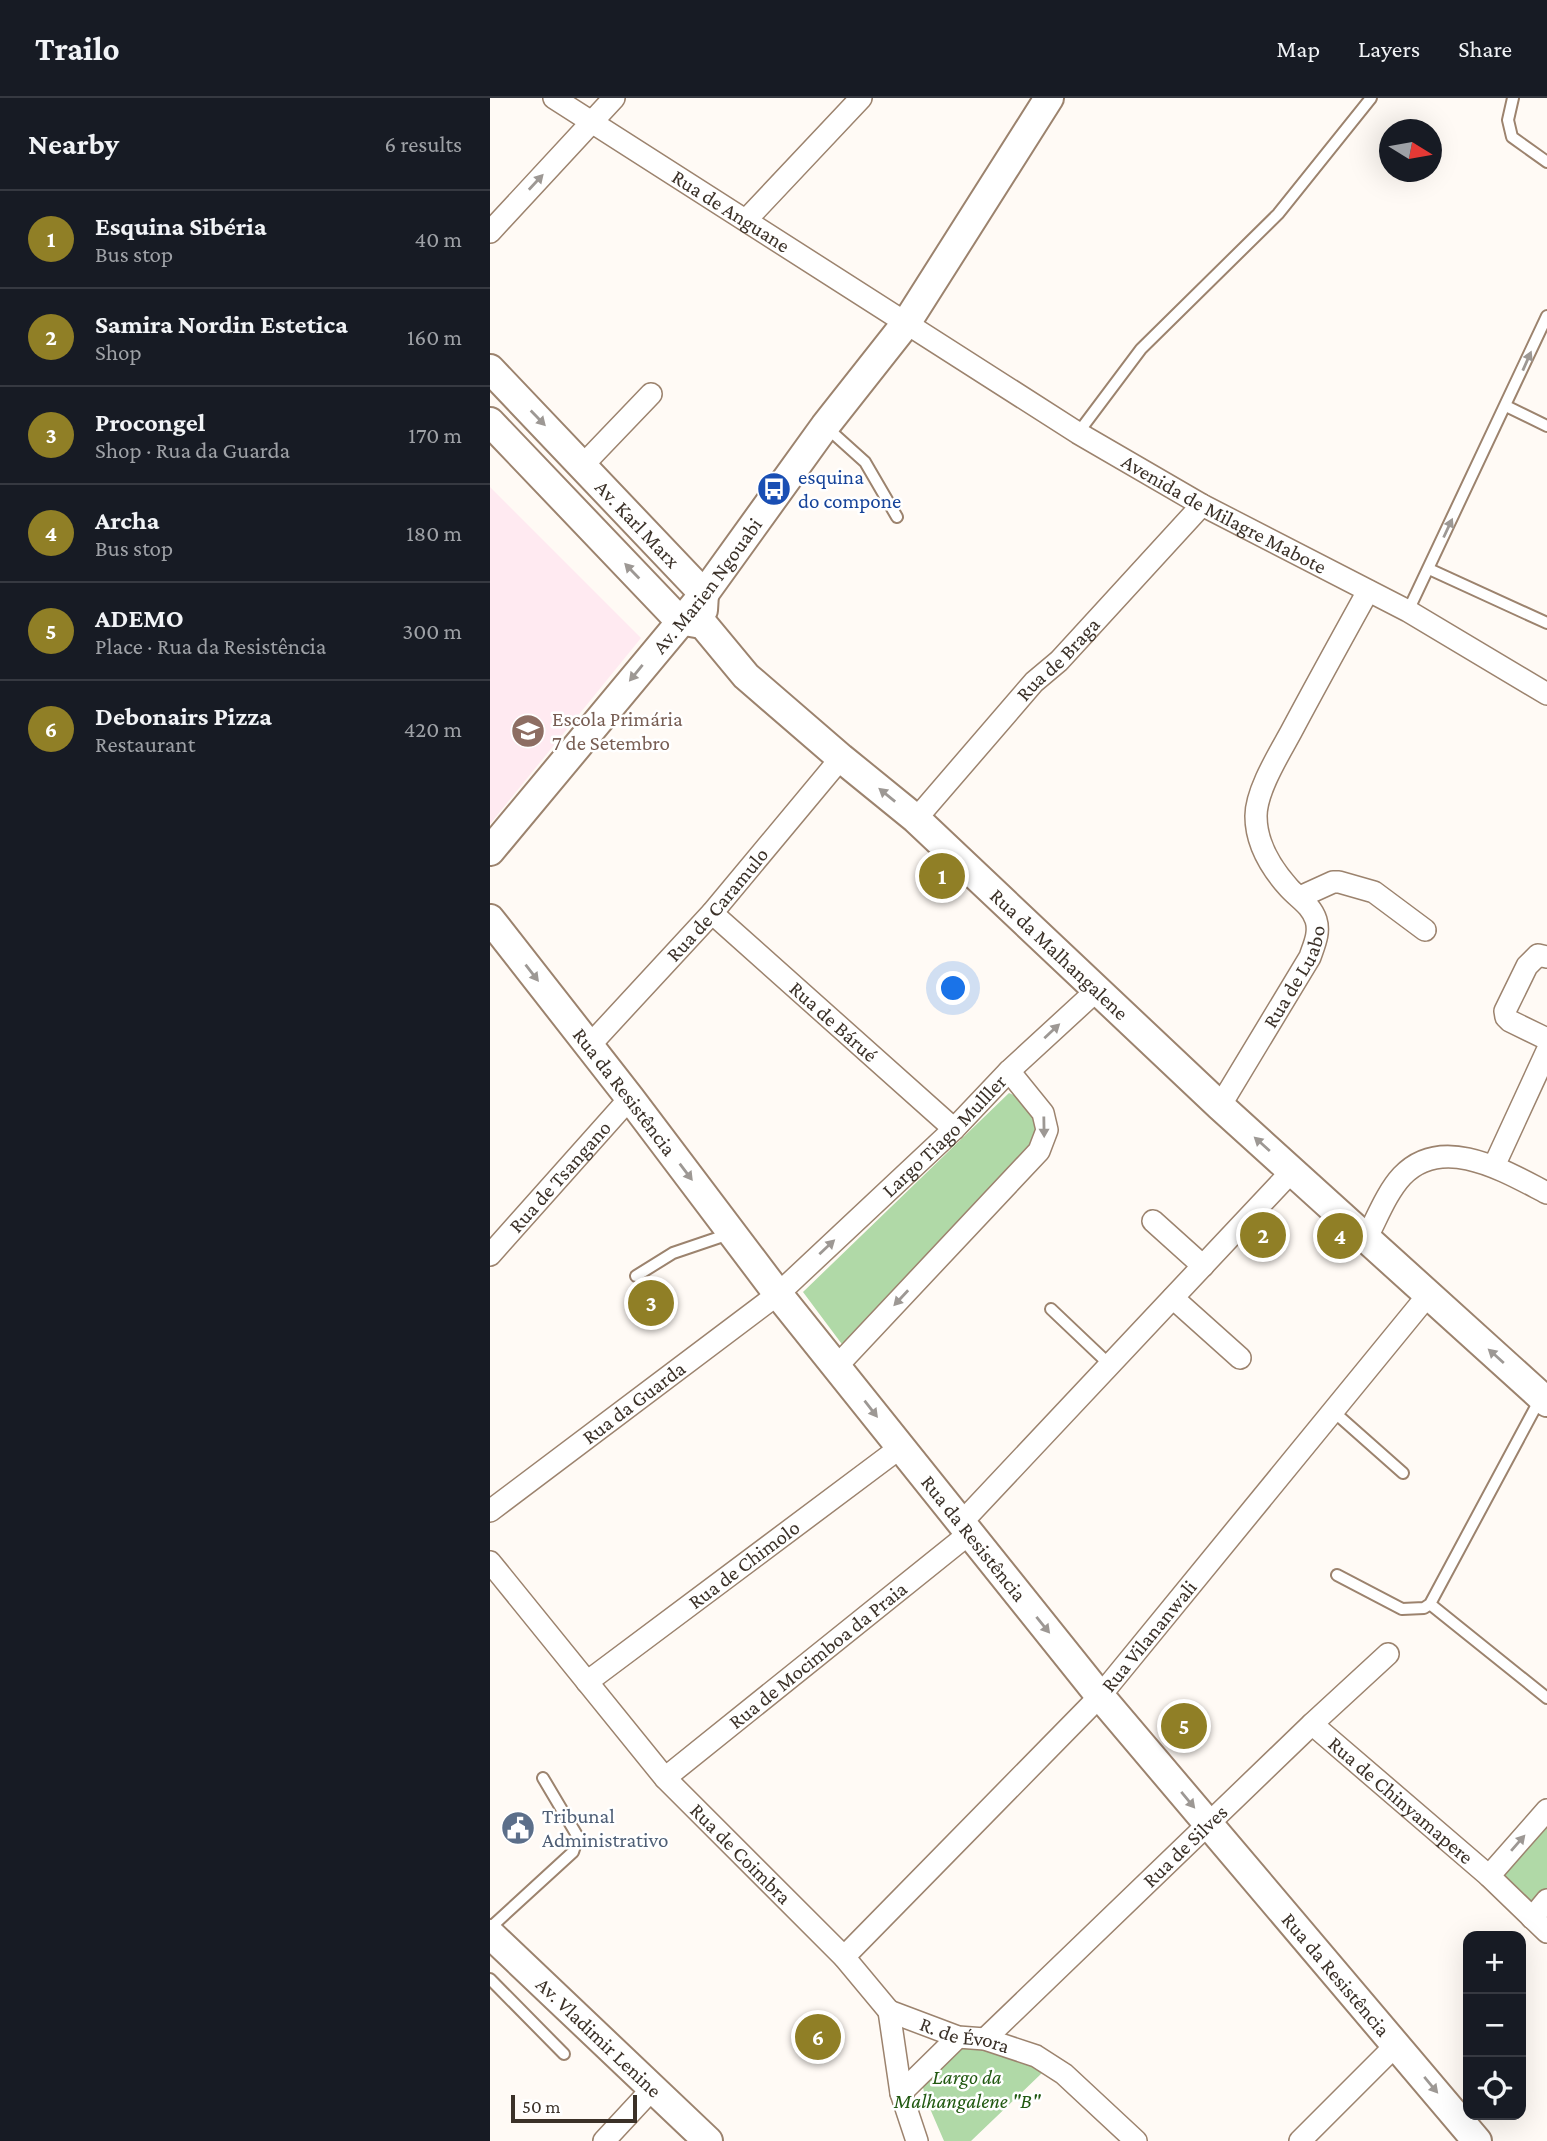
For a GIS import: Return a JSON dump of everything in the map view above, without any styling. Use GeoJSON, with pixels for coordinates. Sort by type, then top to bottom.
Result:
{"type":"FeatureCollection","features":[{"type":"Feature","properties":{"kind":"street","name":"Rua de Anguane"},"geometry":{"type":"LineString","coordinates":[[554,98],[907,322]]}},
{"type":"Feature","properties":{"kind":"street"},"geometry":{"type":"LineString","coordinates":[[490,232],[614,98]]}},
{"type":"Feature","properties":{"kind":"street"},"geometry":{"type":"LineString","coordinates":[[747,219],[861,98]]}},
{"type":"Feature","properties":{"kind":"street","name":"Av. Marien Ngouabi"},"geometry":{"type":"LineString","coordinates":[[490,851],[691,622],[704,594],[825,426],[907,322],[1049,98]]}},
{"type":"Feature","properties":{"kind":"street","name":"Avenida de Milagre Mabote"},"geometry":{"type":"LineString","coordinates":[[907,322],[1078,432],[1202,505],[1408,611],[1547,694]]}},
{"type":"Feature","properties":{"kind":"street","name":"Av. Karl Marx"},"geometry":{"type":"LineString","coordinates":[[490,369],[704,594]]}},
{"type":"Feature","properties":{"kind":"street"},"geometry":{"type":"LineString","coordinates":[[583,465],[651,394]]}},
{"type":"Feature","properties":{"kind":"street","name":"Av. Karl Marx"},"geometry":{"type":"LineString","coordinates":[[490,422],[691,622]]}},
{"type":"Feature","properties":{"kind":"street","name":"Rua de Braga"},"geometry":{"type":"LineString","coordinates":[[916,819],[1034,682],[1059,661],[1202,505]]}},
{"type":"Feature","properties":{"kind":"street"},"geometry":{"type":"LineString","coordinates":[[1300,897],[1290,889],[1269,860],[1258,835],[1256,814],[1262,792],[1279,755],[1368,591]]}},
{"type":"Feature","properties":{"kind":"street","name":"Rua da Malhangalene"},"geometry":{"type":"LineString","coordinates":[[691,622],[746,676],[916,819],[1220,1106],[1544,1399]]}},
{"type":"Feature","properties":{"kind":"street","name":"Rua de Caramulo"},"geometry":{"type":"LineString","coordinates":[[589,1046],[712,913],[841,758]]}},
{"type":"Feature","properties":{"kind":"street","name":"Rua de Luabo"},"geometry":{"type":"LineString","coordinates":[[1220,1106],[1310,957],[1317,939],[1317,922],[1311,909],[1300,897],[1333,882],[1339,882],[1374,892],[1425,930]]}},
{"type":"Feature","properties":{"kind":"street","name":"Rua de Bárué"},"geometry":{"type":"LineString","coordinates":[[712,913],[954,1129]]}},
{"type":"Feature","properties":{"kind":"street","name":"Rua da Resistência"},"geometry":{"type":"LineString","coordinates":[[490,919],[778,1294],[1100,1696],[1477,2141]]}},
{"type":"Feature","properties":{"kind":"street"},"geometry":{"type":"LineString","coordinates":[[1547,957],[1538,955],[1527,967],[1505,1011],[1510,1021],[1547,1039]]}},
{"type":"Feature","properties":{"kind":"street"},"geometry":{"type":"LineString","coordinates":[[1009,1071],[1096,991]]}},
{"type":"Feature","properties":{"kind":"street"},"geometry":{"type":"LineString","coordinates":[[1494,1166],[1547,1051]]}},
{"type":"Feature","properties":{"kind":"street","name":"Largo Tiago Mulller"},"geometry":{"type":"LineString","coordinates":[[778,1294],[954,1129],[1009,1071],[1043,1113],[1047,1130],[1039,1152],[837,1366]]}},
{"type":"Feature","properties":{"kind":"street","name":"Rua de Tsangano"},"geometry":{"type":"LineString","coordinates":[[490,1255],[630,1098]]}},
{"type":"Feature","properties":{"kind":"street"},"geometry":{"type":"LineString","coordinates":[[1367,1237],[1400,1179],[1412,1167],[1440,1156],[1494,1166],[1547,1193]]}},
{"type":"Feature","properties":{"kind":"street"},"geometry":{"type":"LineString","coordinates":[[966,1528],[1110,1365],[1292,1171]]}},
{"type":"Feature","properties":{"kind":"street"},"geometry":{"type":"LineString","coordinates":[[1153,1221],[1203,1266]]}},
{"type":"Feature","properties":{"kind":"street","name":"Rua da Guarda"},"geometry":{"type":"LineString","coordinates":[[490,1511],[778,1294]]}},
{"type":"Feature","properties":{"kind":"street","name":"Rua Vilananwali"},"geometry":{"type":"LineString","coordinates":[[844,1957],[1100,1696],[1428,1295]]}},
{"type":"Feature","properties":{"kind":"street"},"geometry":{"type":"LineString","coordinates":[[1173,1298],[1240,1358]]}},
{"type":"Feature","properties":{"kind":"street","name":"Rua de Chimolo"},"geometry":{"type":"LineString","coordinates":[[587,1682],[901,1447]]}},
{"type":"Feature","properties":{"kind":"street","name":"Rua de Mocimboa da Praia"},"geometry":{"type":"LineString","coordinates":[[665,1778],[966,1528]]}},
{"type":"Feature","properties":{"kind":"street","name":"Rua de Coimbra"},"geometry":{"type":"LineString","coordinates":[[490,1562],[665,1778],[844,1957],[889,2011]]}},
{"type":"Feature","properties":{"kind":"street","name":"Rua de Silves"},"geometry":{"type":"LineString","coordinates":[[985,2039],[1388,1654]]}},
{"type":"Feature","properties":{"kind":"street","name":"Rua de Chinyamapere"},"geometry":{"type":"LineString","coordinates":[[1312,1724],[1489,1876],[1540,1925]]}},
{"type":"Feature","properties":{"kind":"street"},"geometry":{"type":"LineString","coordinates":[[1489,1876],[1547,1810]]}},
{"type":"Feature","properties":{"kind":"street"},"geometry":{"type":"LineString","coordinates":[[1540,1925],[1547,1900]]}},
{"type":"Feature","properties":{"kind":"street","name":"Av. Vladimir Lenine"},"geometry":{"type":"LineString","coordinates":[[490,1934],[708,2141]]}},
{"type":"Feature","properties":{"kind":"street"},"geometry":{"type":"LineString","coordinates":[[889,2011],[901,2093],[917,2141]]}},
{"type":"Feature","properties":{"kind":"street","name":"R. de Évora"},"geometry":{"type":"LineString","coordinates":[[889,2011],[958,2037],[985,2039],[1036,2056],[1064,2074],[1136,2141]]}},
{"type":"Feature","properties":{"kind":"street"},"geometry":{"type":"LineString","coordinates":[[901,2093],[958,2037]]}},
{"type":"Feature","properties":{"kind":"street"},"geometry":{"type":"LineString","coordinates":[[1300,2141],[1396,2044]]}},
{"type":"Feature","properties":{"kind":"street"},"geometry":{"type":"LineString","coordinates":[[604,2141],[654,2087]]}},
{"type":"Feature","properties":{"kind":"lane"},"geometry":{"type":"LineString","coordinates":[[1078,432],[1141,349],[1278,214],[1371,98]]}},
{"type":"Feature","properties":{"kind":"lane"},"geometry":{"type":"LineString","coordinates":[[1513,98],[1508,120],[1512,137],[1547,162]]}},
{"type":"Feature","properties":{"kind":"lane"},"geometry":{"type":"LineString","coordinates":[[1408,611],[1547,316]]}},
{"type":"Feature","properties":{"kind":"lane"},"geometry":{"type":"LineString","coordinates":[[1506,406],[1547,426]]}},
{"type":"Feature","properties":{"kind":"lane"},"geometry":{"type":"LineString","coordinates":[[825,426],[865,462],[897,517]]}},
{"type":"Feature","properties":{"kind":"lane"},"geometry":{"type":"LineString","coordinates":[[1429,569],[1547,623]]}},
{"type":"Feature","properties":{"kind":"lane"},"geometry":{"type":"LineString","coordinates":[[636,1276],[673,1253],[732,1233]]}},
{"type":"Feature","properties":{"kind":"lane"},"geometry":{"type":"LineString","coordinates":[[1051,1309],[1110,1365]]}},
{"type":"Feature","properties":{"kind":"lane"},"geometry":{"type":"LineString","coordinates":[[1337,1575],[1402,1609],[1424,1608],[1430,1604],[1544,1399]]}},
{"type":"Feature","properties":{"kind":"lane"},"geometry":{"type":"LineString","coordinates":[[1333,1411],[1403,1473]]}},
{"type":"Feature","properties":{"kind":"lane"},"geometry":{"type":"LineString","coordinates":[[1430,1604],[1547,1698]]}},
{"type":"Feature","properties":{"kind":"lane"},"geometry":{"type":"LineString","coordinates":[[490,1928],[573,1852],[577,1844],[578,1837],[543,1778]]}},
{"type":"Feature","properties":{"kind":"lane"},"geometry":{"type":"LineString","coordinates":[[490,1979],[564,2054]]}},
{"type":"Feature","properties":{"kind":"shaded area","name":"Escola Primária 7 de Setembro"},"geometry":{"type":"Polygon","coordinates":[[[490,487],[641,638],[490,824],[490,487]]]}},
{"type":"Feature","properties":{"kind":"green space"},"geometry":{"type":"Polygon","coordinates":[[[1009,1093],[1027,1101],[1034,1108],[1037,1136],[844,1347],[803,1292],[1009,1093]]]}},
{"type":"Feature","properties":{"kind":"green space"},"geometry":{"type":"Polygon","coordinates":[[[1547,1810],[1547,1900],[1532,1918],[1489,1876],[1547,1810]]]}},
{"type":"Feature","properties":{"kind":"green space","name":"Largo da Malhangalene \"B\""},"geometry":{"type":"Polygon","coordinates":[[[960,2042],[1016,2056],[1043,2072],[971,2141],[944,2141],[925,2097],[921,2077],[960,2042]]]}},
{"type":"Feature","properties":{"kind":"place","name":"esquina do compone"},"geometry":{"type":"Point","coordinates":[774,489]}},
{"type":"Feature","properties":{"kind":"place","name":"Escola Primária 7 de Setembro"},"geometry":{"type":"Point","coordinates":[528,731]}},
{"type":"Feature","properties":{"kind":"place","name":"Esquina Sibéria"},"geometry":{"type":"Point","coordinates":[942,876]}},
{"type":"Feature","properties":{"kind":"place","name":"Samira Nordin Estetica"},"geometry":{"type":"Point","coordinates":[1263,1235]}},
{"type":"Feature","properties":{"kind":"place","name":"Archa"},"geometry":{"type":"Point","coordinates":[1340,1236]}},
{"type":"Feature","properties":{"kind":"place","name":"Procongel"},"geometry":{"type":"Point","coordinates":[651,1303]}},
{"type":"Feature","properties":{"kind":"place","name":"ADEMO"},"geometry":{"type":"Point","coordinates":[1184,1726]}},
{"type":"Feature","properties":{"kind":"place","name":"Tribunal Administrativo"},"geometry":{"type":"Point","coordinates":[518,1828]}},
{"type":"Feature","properties":{"kind":"place","name":"Debonairs Pizza"},"geometry":{"type":"Point","coordinates":[818,2037]}}]}
